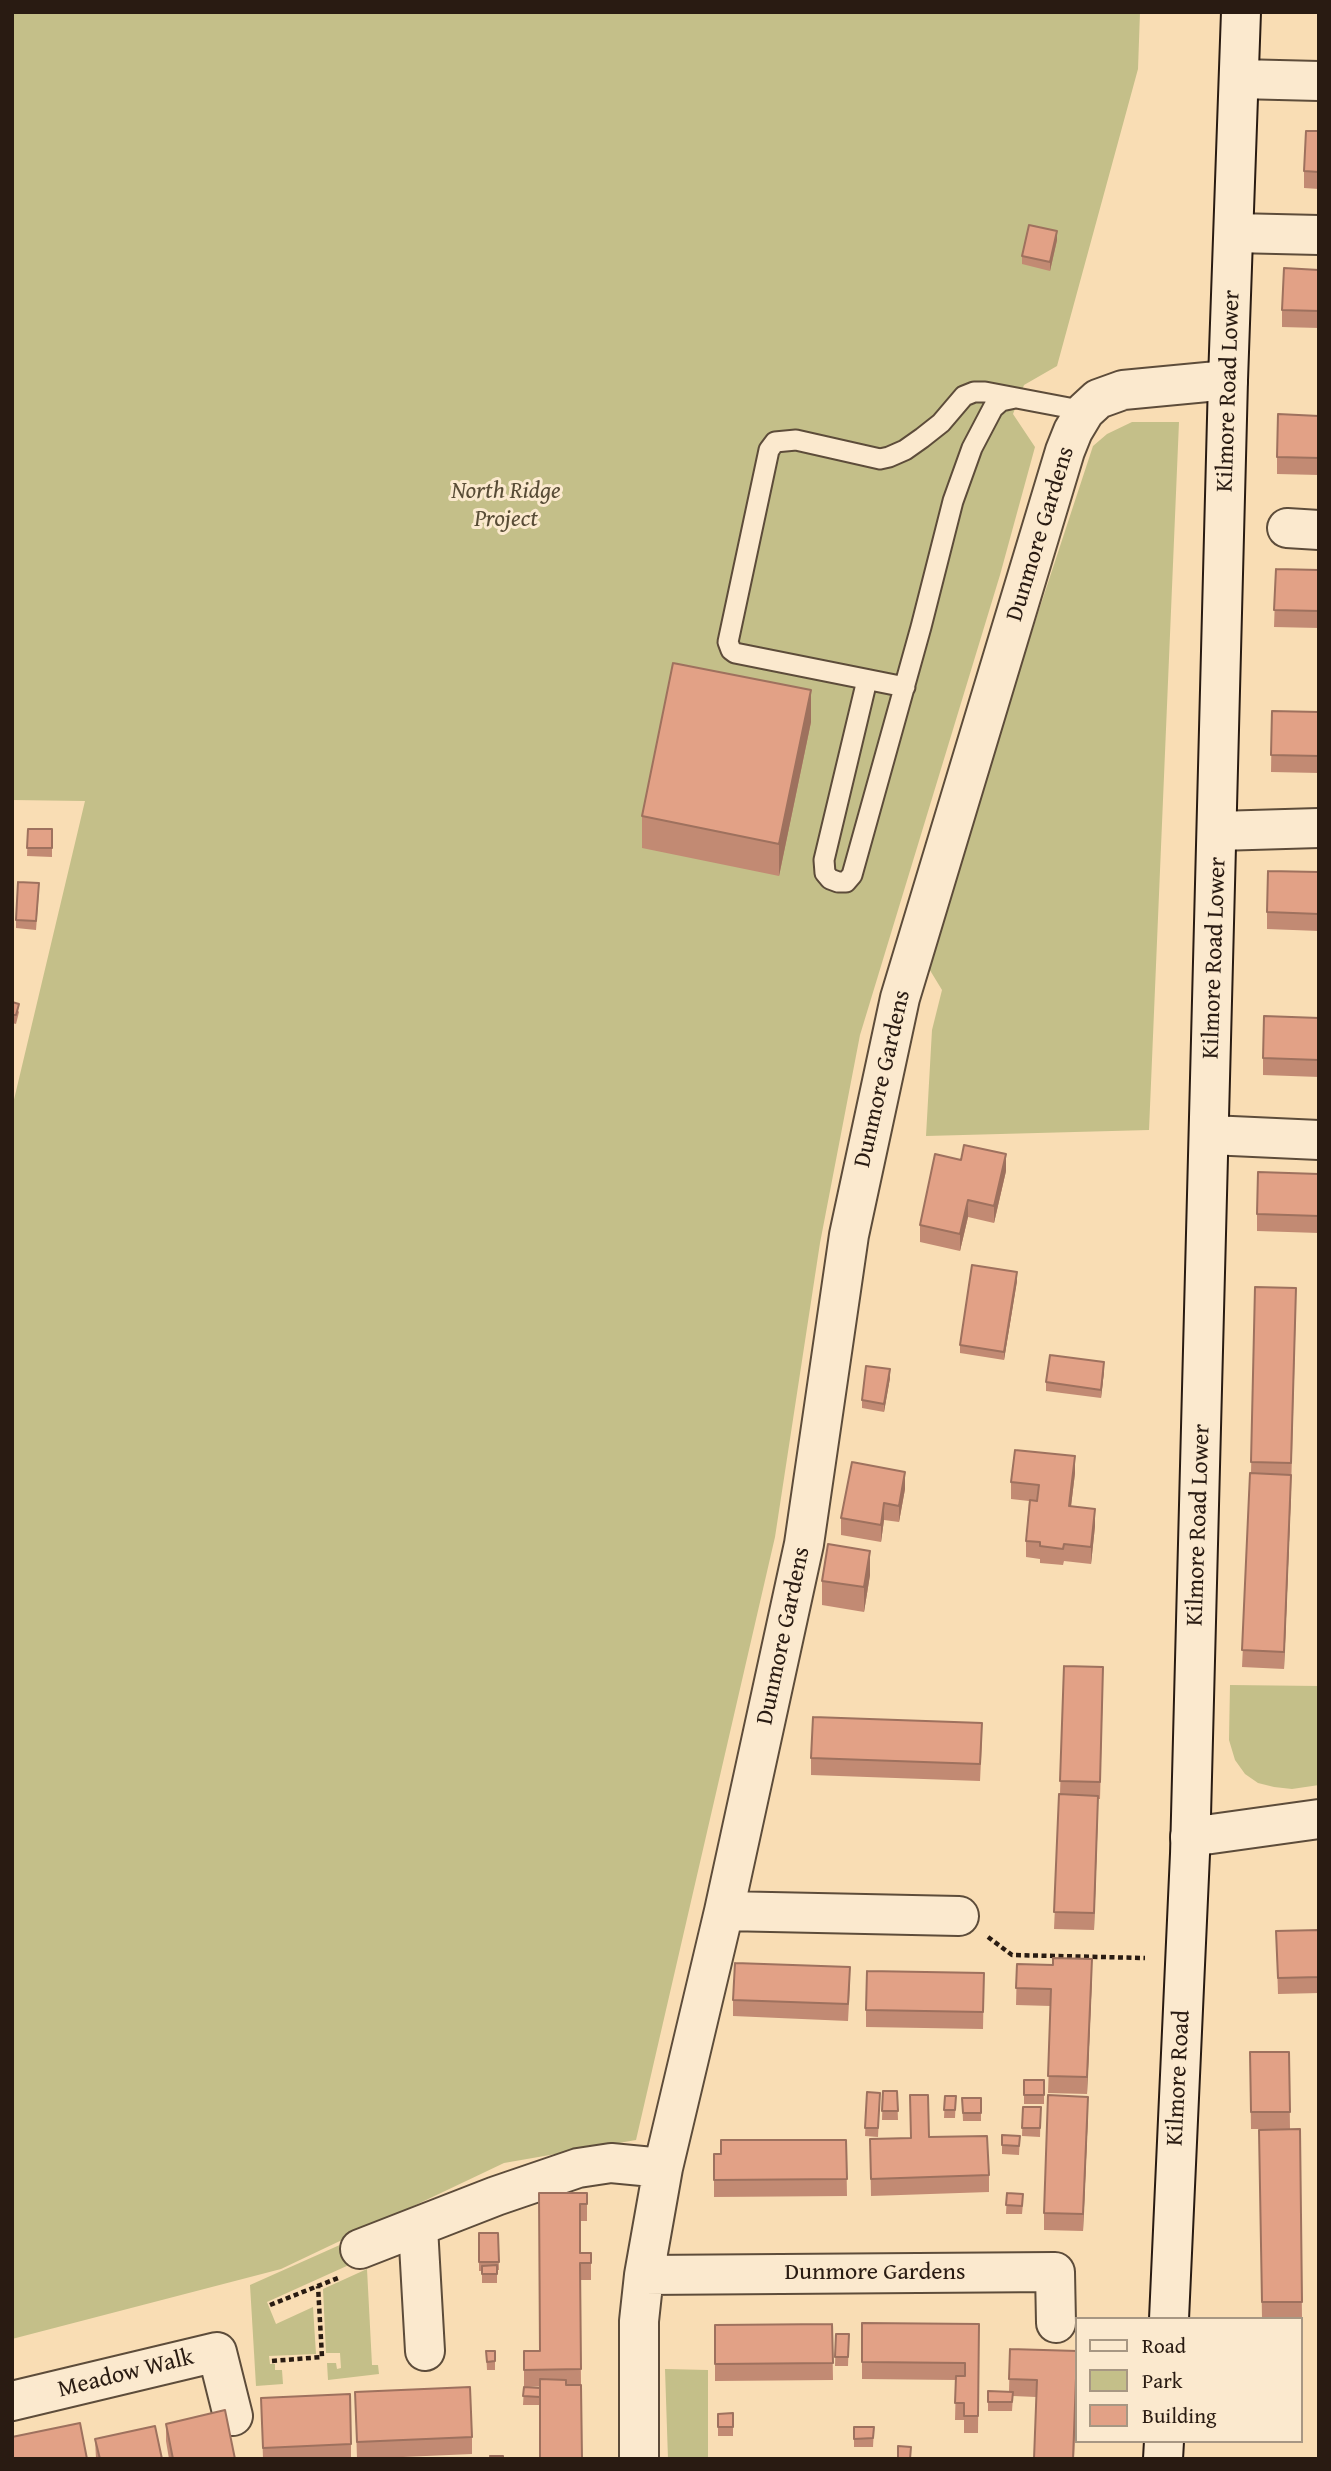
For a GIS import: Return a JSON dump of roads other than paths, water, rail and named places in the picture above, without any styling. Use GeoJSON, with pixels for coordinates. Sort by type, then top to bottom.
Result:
{"type":"FeatureCollection","features":[{"type":"Feature","properties":{"kind":"street","name":"Kilmore Road Lower"},"geometry":{"type":"LineString","coordinates":[[1190,1837],[1228,380],[1241,12]]}},
{"type":"Feature","properties":{"kind":"street"},"geometry":{"type":"LineString","coordinates":[[1239,79],[1319,80]]}},
{"type":"Feature","properties":{"kind":"street"},"geometry":{"type":"LineString","coordinates":[[1234,233],[1319,235]]}},
{"type":"Feature","properties":{"kind":"street","name":"Dunmore Gardens"},"geometry":{"type":"LineString","coordinates":[[639,2459],[639,2321],[644,2275],[663,2168],[804,1544],[849,1235],[900,998],[1073,431],[1098,399],[1123,390],[1228,380]]}},
{"type":"Feature","properties":{"kind":"street"},"geometry":{"type":"LineString","coordinates":[[1218,831],[1319,828]]}},
{"type":"Feature","properties":{"kind":"street"},"geometry":{"type":"LineString","coordinates":[[1210,1135],[1319,1140]]}},
{"type":"Feature","properties":{"kind":"street"},"geometry":{"type":"LineString","coordinates":[[1190,1837],[1319,1819]]}},
{"type":"Feature","properties":{"kind":"street","name":"Kilmore Road"},"geometry":{"type":"LineString","coordinates":[[1169,2317],[1190,1837]]}},
{"type":"Feature","properties":{"kind":"street"},"geometry":{"type":"LineString","coordinates":[[723,1911],[959,1916]]}},
{"type":"Feature","properties":{"kind":"street"},"geometry":{"type":"LineString","coordinates":[[355,2261],[418,2227],[523,2186],[590,2165],[611,2163],[663,2168]]}},
{"type":"Feature","properties":{"kind":"street"},"geometry":{"type":"LineString","coordinates":[[418,2227],[425,2351]]}},
{"type":"Feature","properties":{"kind":"street","name":"Dunmore Gardens"},"geometry":{"type":"LineString","coordinates":[[644,2275],[1055,2272],[1056,2323]]}},
{"type":"Feature","properties":{"kind":"street","name":"Meadow Walk"},"geometry":{"type":"LineString","coordinates":[[12,2401],[217,2352],[233,2416]]}},
{"type":"Feature","properties":{"kind":"lane"},"geometry":{"type":"LineString","coordinates":[[905,687],[735,653],[731,650],[727,642],[769,450],[775,442],[796,440],[880,459],[889,457],[922,438],[941,423],[964,397],[974,392],[1086,411]]}},
{"type":"Feature","properties":{"kind":"lane"},"geometry":{"type":"LineString","coordinates":[[867,680],[824,860],[825,873],[838,882],[846,882],[852,875],[905,687],[953,501],[972,448],[993,408],[1001,401],[1015,398]]}},
{"type":"Feature","properties":{"kind":"park label","name":"North Ridge Project"},"geometry":{"type":"Point","coordinates":[506,506]}}]}
